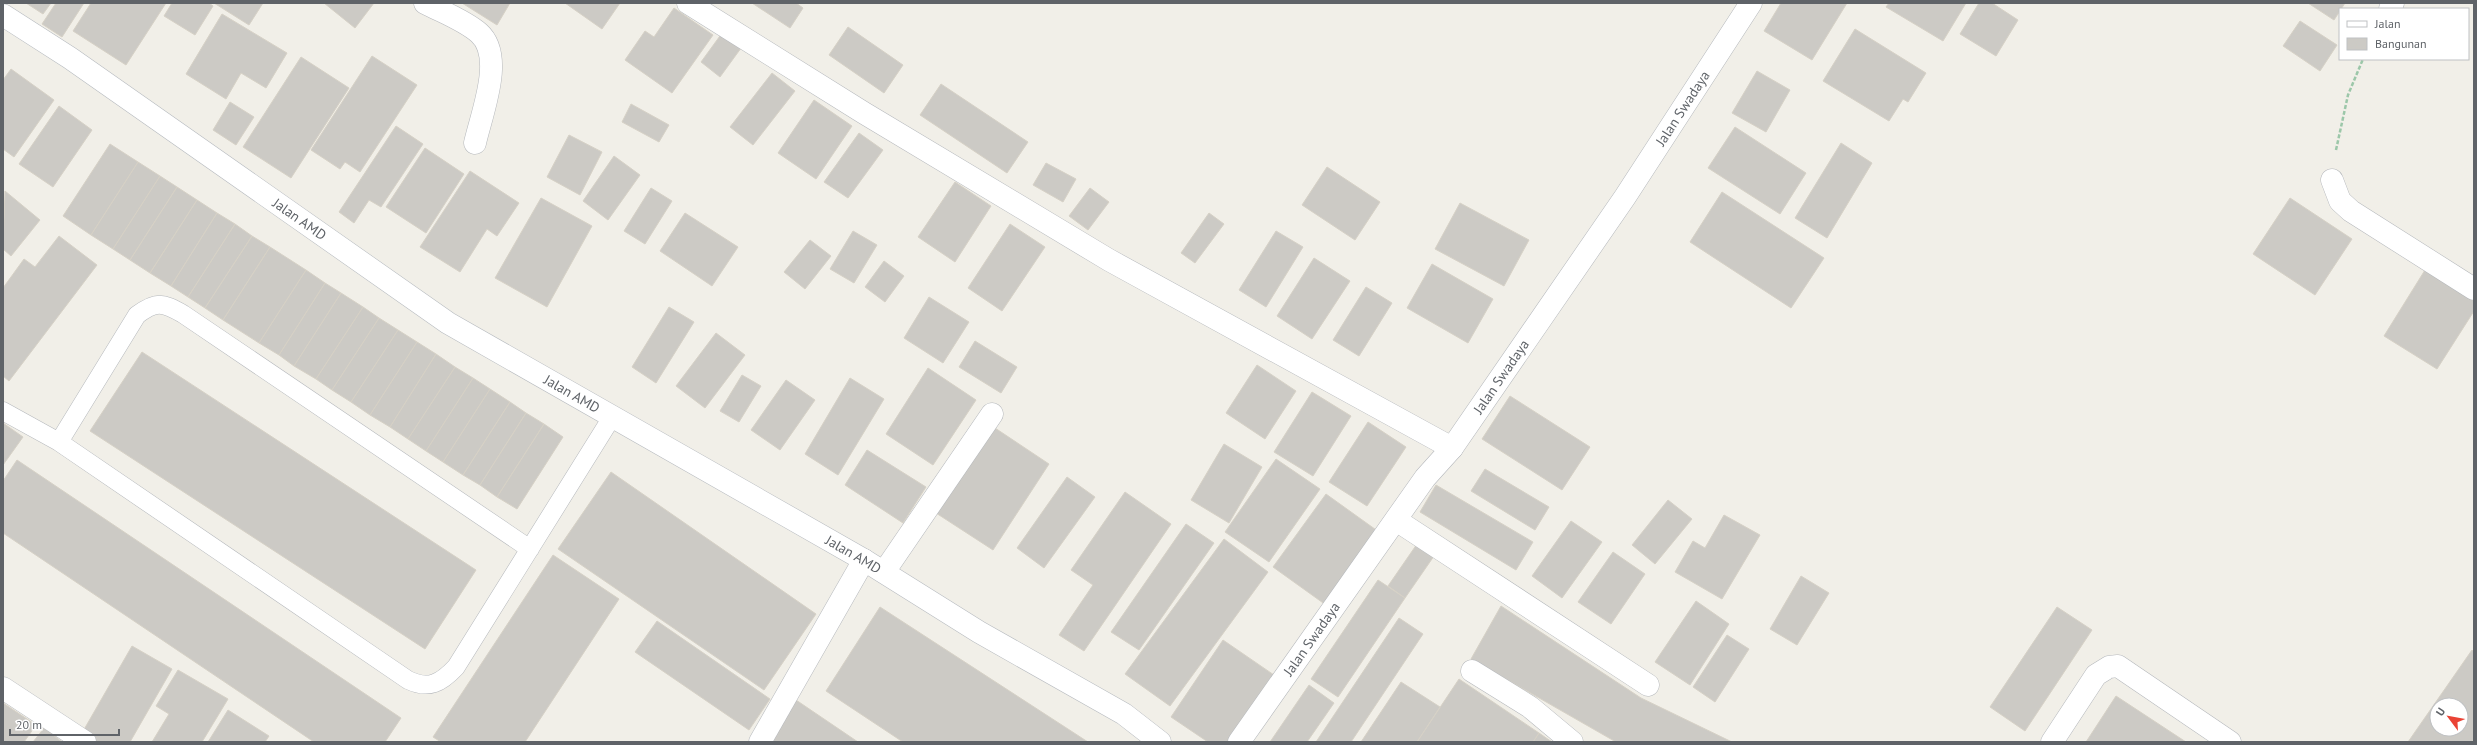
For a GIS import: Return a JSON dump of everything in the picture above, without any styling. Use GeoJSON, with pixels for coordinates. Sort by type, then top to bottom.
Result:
{"type":"FeatureCollection","features":[{"type":"Feature","properties":{"kind":"street"},"geometry":{"type":"LineString","coordinates":[[425,3],[478,32],[488,43],[493,65],[475,143]]}},
{"type":"Feature","properties":{"kind":"street"},"geometry":{"type":"LineString","coordinates":[[688,3],[864,113],[1109,260],[1452,448]]}},
{"type":"Feature","properties":{"kind":"street","name":"Jalan Swadaya"},"geometry":{"type":"LineString","coordinates":[[1239,742],[1426,478],[1452,448],[1625,197],[1751,3]]}},
{"type":"Feature","properties":{"kind":"street","name":"Jalan AMD"},"geometry":{"type":"LineString","coordinates":[[3,15],[70,58],[448,323],[864,560],[979,632],[1124,714],[1160,742]]}},
{"type":"Feature","properties":{"kind":"street"},"geometry":{"type":"LineString","coordinates":[[2332,180],[2340,200],[2351,211],[2474,289]]}},
{"type":"Feature","properties":{"kind":"street"},"geometry":{"type":"LineString","coordinates":[[884,572],[992,414]]}},
{"type":"Feature","properties":{"kind":"street"},"geometry":{"type":"LineString","coordinates":[[1396,520],[1648,685]]}},
{"type":"Feature","properties":{"kind":"street"},"geometry":{"type":"LineString","coordinates":[[760,742],[864,560]]}},
{"type":"Feature","properties":{"kind":"street"},"geometry":{"type":"LineString","coordinates":[[2052,742],[2096,676],[2109,667],[2118,666],[2230,742]]}},
{"type":"Feature","properties":{"kind":"street"},"geometry":{"type":"LineString","coordinates":[[1472,671],[1530,707],[1572,742]]}},
{"type":"Feature","properties":{"kind":"street"},"geometry":{"type":"LineString","coordinates":[[3,688],[85,742]]}},
{"type":"Feature","properties":{"kind":"lane"},"geometry":{"type":"LineString","coordinates":[[59,442],[137,315],[151,305],[161,304],[183,314],[530,549]]}},
{"type":"Feature","properties":{"kind":"lane"},"geometry":{"type":"LineString","coordinates":[[3,411],[59,442],[417,685],[438,684],[456,667],[612,417]]}},
{"type":"Feature","properties":{"kind":"path"},"geometry":{"type":"LineString","coordinates":[[2332,180],[2332,165],[2348,95],[2363,60]]}},
{"type":"Feature","properties":{"kind":"building"},"geometry":{"type":"Polygon","coordinates":[[[26,3],[51,3],[43,14],[26,3]]]}},
{"type":"Feature","properties":{"kind":"building"},"geometry":{"type":"Polygon","coordinates":[[[56,3],[84,3],[62,37],[42,24],[56,3]]]}},
{"type":"Feature","properties":{"kind":"building"},"geometry":{"type":"Polygon","coordinates":[[[91,3],[166,3],[126,65],[73,31],[91,3]]]}},
{"type":"Feature","properties":{"kind":"building"},"geometry":{"type":"Polygon","coordinates":[[[172,3],[209,3],[213,6],[195,35],[164,16],[172,3]]]}},
{"type":"Feature","properties":{"kind":"building"},"geometry":{"type":"Polygon","coordinates":[[[214,3],[263,3],[249,25],[214,3]]]}},
{"type":"Feature","properties":{"kind":"building"},"geometry":{"type":"Polygon","coordinates":[[[324,3],[374,3],[355,28],[324,3]]]}},
{"type":"Feature","properties":{"kind":"building"},"geometry":{"type":"Polygon","coordinates":[[[462,3],[510,3],[497,25],[462,3]]]}},
{"type":"Feature","properties":{"kind":"building"},"geometry":{"type":"Polygon","coordinates":[[[565,3],[620,3],[602,29],[565,3]]]}},
{"type":"Feature","properties":{"kind":"building"},"geometry":{"type":"Polygon","coordinates":[[[752,3],[796,3],[803,8],[790,28],[752,3]]]}},
{"type":"Feature","properties":{"kind":"building"},"geometry":{"type":"Polygon","coordinates":[[[1781,3],[1847,3],[1812,60],[1764,31],[1781,3]]]}},
{"type":"Feature","properties":{"kind":"building"},"geometry":{"type":"Polygon","coordinates":[[[1889,3],[1966,3],[1943,41],[1886,7],[1889,3]]]}},
{"type":"Feature","properties":{"kind":"building"},"geometry":{"type":"Polygon","coordinates":[[[1979,3],[1992,3],[2018,20],[1996,56],[1960,34],[1979,3]]]}},
{"type":"Feature","properties":{"kind":"building"},"geometry":{"type":"Polygon","coordinates":[[[2308,3],[2345,3],[2342,8],[2339,8],[2339,12],[2334,20],[2308,3]]]}},
{"type":"Feature","properties":{"kind":"building"},"geometry":{"type":"Polygon","coordinates":[[[674,8],[713,35],[672,93],[625,60],[645,31],[654,37],[674,8]]]}},
{"type":"Feature","properties":{"kind":"building"},"geometry":{"type":"Polygon","coordinates":[[[222,14],[287,53],[266,88],[241,73],[226,99],[186,74],[222,14]]]}},
{"type":"Feature","properties":{"kind":"building"},"geometry":{"type":"Polygon","coordinates":[[[2300,21],[2337,45],[2320,71],[2283,46],[2300,21]]]}},
{"type":"Feature","properties":{"kind":"building"},"geometry":{"type":"Polygon","coordinates":[[[848,27],[903,65],[884,93],[829,55],[848,27]]]}},
{"type":"Feature","properties":{"kind":"building"},"geometry":{"type":"Polygon","coordinates":[[[725,29],[744,44],[720,77],[701,62],[725,29]]]}},
{"type":"Feature","properties":{"kind":"building"},"geometry":{"type":"Polygon","coordinates":[[[1855,29],[1926,73],[1908,102],[1903,99],[1889,121],[1823,81],[1855,29]]]}},
{"type":"Feature","properties":{"kind":"building"},"geometry":{"type":"Polygon","coordinates":[[[372,56],[417,85],[360,172],[345,162],[340,169],[311,150],[372,56]]]}},
{"type":"Feature","properties":{"kind":"building"},"geometry":{"type":"Polygon","coordinates":[[[301,57],[349,88],[291,178],[243,147],[301,57]]]}},
{"type":"Feature","properties":{"kind":"building"},"geometry":{"type":"Polygon","coordinates":[[[11,69],[54,100],[14,157],[3,149],[3,80],[11,69]]]}},
{"type":"Feature","properties":{"kind":"building"},"geometry":{"type":"Polygon","coordinates":[[[1757,71],[1790,90],[1766,132],[1732,113],[1757,71]]]}},
{"type":"Feature","properties":{"kind":"building"},"geometry":{"type":"Polygon","coordinates":[[[772,73],[795,91],[753,145],[730,127],[772,73]]]}},
{"type":"Feature","properties":{"kind":"building"},"geometry":{"type":"Polygon","coordinates":[[[941,84],[1028,142],[1007,173],[920,115],[941,84]]]}},
{"type":"Feature","properties":{"kind":"building"},"geometry":{"type":"Polygon","coordinates":[[[814,100],[852,126],[816,179],[778,153],[814,100]]]}},
{"type":"Feature","properties":{"kind":"building"},"geometry":{"type":"Polygon","coordinates":[[[230,102],[254,117],[236,145],[213,130],[230,102]]]}},
{"type":"Feature","properties":{"kind":"building"},"geometry":{"type":"Polygon","coordinates":[[[631,104],[669,125],[659,142],[622,122],[631,104]]]}},
{"type":"Feature","properties":{"kind":"building"},"geometry":{"type":"Polygon","coordinates":[[[59,106],[92,130],[53,187],[19,164],[59,106]]]}},
{"type":"Feature","properties":{"kind":"building"},"geometry":{"type":"Polygon","coordinates":[[[396,126],[423,144],[381,207],[369,200],[354,223],[339,212],[396,126]]]}},
{"type":"Feature","properties":{"kind":"building"},"geometry":{"type":"Polygon","coordinates":[[[1735,127],[1806,173],[1780,214],[1708,168],[1735,127]]]}},
{"type":"Feature","properties":{"kind":"building"},"geometry":{"type":"Polygon","coordinates":[[[859,133],[883,150],[848,198],[824,182],[859,133]]]}},
{"type":"Feature","properties":{"kind":"building"},"geometry":{"type":"Polygon","coordinates":[[[569,135],[602,152],[580,195],[547,177],[569,135]]]}},
{"type":"Feature","properties":{"kind":"building"},"geometry":{"type":"Polygon","coordinates":[[[1841,143],[1872,163],[1827,238],[1795,218],[1841,143]]]}},
{"type":"Feature","properties":{"kind":"building"},"geometry":{"type":"Polygon","coordinates":[[[110,144],[138,162],[91,235],[63,216],[110,144]]]}},
{"type":"Feature","properties":{"kind":"building"},"geometry":{"type":"Polygon","coordinates":[[[425,148],[464,174],[426,233],[386,207],[425,148]]]}},
{"type":"Feature","properties":{"kind":"building"},"geometry":{"type":"Polygon","coordinates":[[[614,156],[640,175],[608,220],[583,201],[614,156]]]}},
{"type":"Feature","properties":{"kind":"building"},"geometry":{"type":"Polygon","coordinates":[[[138,162],[160,176],[113,249],[91,235],[138,162]]]}},
{"type":"Feature","properties":{"kind":"building"},"geometry":{"type":"Polygon","coordinates":[[[1046,163],[1076,179],[1063,202],[1033,185],[1046,163]]]}},
{"type":"Feature","properties":{"kind":"building"},"geometry":{"type":"Polygon","coordinates":[[[1327,167],[1380,202],[1355,240],[1302,205],[1327,167]]]}},
{"type":"Feature","properties":{"kind":"building"},"geometry":{"type":"Polygon","coordinates":[[[470,171],[519,203],[497,236],[487,229],[460,272],[420,247],[470,171]]]}},
{"type":"Feature","properties":{"kind":"building"},"geometry":{"type":"Polygon","coordinates":[[[160,176],[177,187],[130,260],[113,249],[160,176]]]}},
{"type":"Feature","properties":{"kind":"building"},"geometry":{"type":"Polygon","coordinates":[[[955,182],[991,206],[955,262],[918,237],[955,182]]]}},
{"type":"Feature","properties":{"kind":"building"},"geometry":{"type":"Polygon","coordinates":[[[177,187],[197,200],[150,273],[130,260],[177,187]]]}},
{"type":"Feature","properties":{"kind":"building"},"geometry":{"type":"Polygon","coordinates":[[[651,188],[672,201],[645,244],[624,231],[651,188]]]}},
{"type":"Feature","properties":{"kind":"building"},"geometry":{"type":"Polygon","coordinates":[[[1090,188],[1109,202],[1088,230],[1069,216],[1090,188]]]}},
{"type":"Feature","properties":{"kind":"building"},"geometry":{"type":"Polygon","coordinates":[[[5,191],[40,220],[11,256],[3,249],[5,191]]]}},
{"type":"Feature","properties":{"kind":"building"},"geometry":{"type":"Polygon","coordinates":[[[1722,192],[1824,258],[1791,308],[1690,242],[1722,192]]]}},
{"type":"Feature","properties":{"kind":"building"},"geometry":{"type":"Polygon","coordinates":[[[541,198],[592,226],[547,307],[495,278],[541,198]]]}},
{"type":"Feature","properties":{"kind":"building"},"geometry":{"type":"Polygon","coordinates":[[[2290,198],[2352,239],[2315,295],[2253,254],[2290,198]]]}},
{"type":"Feature","properties":{"kind":"building"},"geometry":{"type":"Polygon","coordinates":[[[197,200],[217,213],[171,286],[150,273],[197,200]]]}},
{"type":"Feature","properties":{"kind":"building"},"geometry":{"type":"Polygon","coordinates":[[[1460,203],[1529,240],[1504,286],[1435,249],[1460,203]]]}},
{"type":"Feature","properties":{"kind":"building"},"geometry":{"type":"Polygon","coordinates":[[[217,213],[235,224],[188,297],[171,286],[217,213]]]}},
{"type":"Feature","properties":{"kind":"building"},"geometry":{"type":"Polygon","coordinates":[[[685,213],[738,247],[712,286],[660,251],[685,213]]]}},
{"type":"Feature","properties":{"kind":"building"},"geometry":{"type":"Polygon","coordinates":[[[1209,213],[1224,224],[1195,263],[1181,253],[1209,213]]]}},
{"type":"Feature","properties":{"kind":"building"},"geometry":{"type":"Polygon","coordinates":[[[235,224],[252,236],[205,308],[188,297],[235,224]]]}},
{"type":"Feature","properties":{"kind":"building"},"geometry":{"type":"Polygon","coordinates":[[[1010,224],[1045,247],[1002,311],[968,288],[1010,224]]]}},
{"type":"Feature","properties":{"kind":"building"},"geometry":{"type":"Polygon","coordinates":[[[853,231],[877,245],[854,283],[830,269],[853,231]]]}},
{"type":"Feature","properties":{"kind":"building"},"geometry":{"type":"Polygon","coordinates":[[[1276,231],[1303,247],[1266,307],[1239,290],[1276,231]]]}},
{"type":"Feature","properties":{"kind":"building"},"geometry":{"type":"Polygon","coordinates":[[[59,236],[97,265],[9,381],[3,376],[3,288],[24,259],[35,267],[59,236]]]}},
{"type":"Feature","properties":{"kind":"building"},"geometry":{"type":"Polygon","coordinates":[[[252,236],[270,247],[223,320],[205,308],[252,236]]]}},
{"type":"Feature","properties":{"kind":"building"},"geometry":{"type":"Polygon","coordinates":[[[810,240],[831,256],[805,289],[784,272],[810,240]]]}},
{"type":"Feature","properties":{"kind":"building"},"geometry":{"type":"Polygon","coordinates":[[[270,247],[306,270],[259,343],[223,320],[270,247]]]}},
{"type":"Feature","properties":{"kind":"building"},"geometry":{"type":"Polygon","coordinates":[[[1314,258],[1350,281],[1312,339],[1277,316],[1314,258]]]}},
{"type":"Feature","properties":{"kind":"building"},"geometry":{"type":"Polygon","coordinates":[[[884,261],[904,276],[885,302],[865,287],[884,261]]]}},
{"type":"Feature","properties":{"kind":"building"},"geometry":{"type":"Polygon","coordinates":[[[1432,264],[1493,299],[1468,343],[1407,308],[1432,264]]]}},
{"type":"Feature","properties":{"kind":"building"},"geometry":{"type":"Polygon","coordinates":[[[306,270],[325,283],[279,355],[259,343],[306,270]]]}},
{"type":"Feature","properties":{"kind":"building"},"geometry":{"type":"Polygon","coordinates":[[[2425,270],[2474,301],[2474,311],[2437,369],[2384,336],[2425,270]]]}},
{"type":"Feature","properties":{"kind":"building"},"geometry":{"type":"Polygon","coordinates":[[[325,283],[341,293],[294,366],[279,355],[325,283]]]}},
{"type":"Feature","properties":{"kind":"building"},"geometry":{"type":"Polygon","coordinates":[[[1366,287],[1392,303],[1359,356],[1333,340],[1366,287]]]}},
{"type":"Feature","properties":{"kind":"building"},"geometry":{"type":"Polygon","coordinates":[[[341,293],[363,307],[316,379],[294,366],[341,293]]]}},
{"type":"Feature","properties":{"kind":"building"},"geometry":{"type":"Polygon","coordinates":[[[929,297],[969,322],[943,363],[904,338],[929,297]]]}},
{"type":"Feature","properties":{"kind":"building"},"geometry":{"type":"Polygon","coordinates":[[[363,307],[379,318],[332,390],[316,379],[363,307]]]}},
{"type":"Feature","properties":{"kind":"building"},"geometry":{"type":"Polygon","coordinates":[[[669,307],[694,322],[656,383],[632,367],[669,307]]]}},
{"type":"Feature","properties":{"kind":"building"},"geometry":{"type":"Polygon","coordinates":[[[379,318],[398,330],[351,402],[332,390],[379,318]]]}},
{"type":"Feature","properties":{"kind":"building"},"geometry":{"type":"Polygon","coordinates":[[[398,330],[417,342],[370,415],[351,402],[398,330]]]}},
{"type":"Feature","properties":{"kind":"building"},"geometry":{"type":"Polygon","coordinates":[[[716,333],[745,355],[705,408],[676,386],[716,333]]]}},
{"type":"Feature","properties":{"kind":"building"},"geometry":{"type":"Polygon","coordinates":[[[975,341],[1017,367],[1001,393],[959,367],[975,341]]]}},
{"type":"Feature","properties":{"kind":"building"},"geometry":{"type":"Polygon","coordinates":[[[417,342],[436,354],[390,427],[370,415],[417,342]]]}},
{"type":"Feature","properties":{"kind":"building"},"geometry":{"type":"Polygon","coordinates":[[[142,352],[476,570],[425,649],[90,431],[142,352]]]}},
{"type":"Feature","properties":{"kind":"building"},"geometry":{"type":"Polygon","coordinates":[[[436,354],[455,367],[408,439],[390,427],[436,354]]]}},
{"type":"Feature","properties":{"kind":"building"},"geometry":{"type":"Polygon","coordinates":[[[1257,365],[1296,391],[1265,439],[1226,413],[1257,365]]]}},
{"type":"Feature","properties":{"kind":"building"},"geometry":{"type":"Polygon","coordinates":[[[455,367],[473,378],[426,451],[408,439],[455,367]]]}},
{"type":"Feature","properties":{"kind":"building"},"geometry":{"type":"Polygon","coordinates":[[[928,368],[976,400],[933,465],[886,434],[928,368]]]}},
{"type":"Feature","properties":{"kind":"building"},"geometry":{"type":"Polygon","coordinates":[[[742,375],[761,386],[739,422],[720,411],[742,375]]]}},
{"type":"Feature","properties":{"kind":"building"},"geometry":{"type":"Polygon","coordinates":[[[473,378],[490,389],[443,462],[426,451],[473,378]]]}},
{"type":"Feature","properties":{"kind":"building"},"geometry":{"type":"Polygon","coordinates":[[[850,378],[884,399],[838,475],[805,454],[850,378]]]}},
{"type":"Feature","properties":{"kind":"building"},"geometry":{"type":"Polygon","coordinates":[[[786,380],[815,400],[780,450],[751,430],[786,380]]]}},
{"type":"Feature","properties":{"kind":"building"},"geometry":{"type":"Polygon","coordinates":[[[490,389],[510,402],[463,475],[443,462],[490,389]]]}},
{"type":"Feature","properties":{"kind":"building"},"geometry":{"type":"Polygon","coordinates":[[[1312,392],[1351,416],[1313,476],[1274,452],[1312,392]]]}},
{"type":"Feature","properties":{"kind":"building"},"geometry":{"type":"Polygon","coordinates":[[[1510,396],[1590,447],[1562,490],[1482,439],[1510,396]]]}},
{"type":"Feature","properties":{"kind":"building"},"geometry":{"type":"Polygon","coordinates":[[[510,402],[526,413],[480,485],[463,475],[510,402]]]}},
{"type":"Feature","properties":{"kind":"building"},"geometry":{"type":"Polygon","coordinates":[[[526,413],[544,424],[497,497],[480,485],[526,413]]]}},
{"type":"Feature","properties":{"kind":"building"},"geometry":{"type":"Polygon","coordinates":[[[1368,422],[1406,447],[1367,506],[1329,482],[1368,422]]]}},
{"type":"Feature","properties":{"kind":"building"},"geometry":{"type":"Polygon","coordinates":[[[3,423],[23,437],[3,465],[3,423]]]}},
{"type":"Feature","properties":{"kind":"building"},"geometry":{"type":"Polygon","coordinates":[[[544,424],[563,437],[517,509],[497,497],[544,424]]]}},
{"type":"Feature","properties":{"kind":"building"},"geometry":{"type":"Polygon","coordinates":[[[992,426],[1049,464],[993,550],[936,513],[992,426]]]}},
{"type":"Feature","properties":{"kind":"building"},"geometry":{"type":"Polygon","coordinates":[[[1224,444],[1262,467],[1229,523],[1191,500],[1224,444]]]}},
{"type":"Feature","properties":{"kind":"building"},"geometry":{"type":"Polygon","coordinates":[[[867,450],[926,487],[903,523],[845,485],[867,450]]]}},
{"type":"Feature","properties":{"kind":"building"},"geometry":{"type":"Polygon","coordinates":[[[1276,459],[1320,489],[1269,562],[1225,532],[1276,459]]]}},
{"type":"Feature","properties":{"kind":"building"},"geometry":{"type":"Polygon","coordinates":[[[17,460],[401,718],[385,742],[314,742],[3,533],[3,481],[17,460]]]}},
{"type":"Feature","properties":{"kind":"building"},"geometry":{"type":"Polygon","coordinates":[[[1485,469],[1549,507],[1535,530],[1471,491],[1485,469]]]}},
{"type":"Feature","properties":{"kind":"building"},"geometry":{"type":"Polygon","coordinates":[[[611,472],[816,614],[764,690],[558,549],[611,472]]]}},
{"type":"Feature","properties":{"kind":"building"},"geometry":{"type":"Polygon","coordinates":[[[1067,477],[1095,497],[1044,568],[1017,548],[1067,477]]]}},
{"type":"Feature","properties":{"kind":"building"},"geometry":{"type":"Polygon","coordinates":[[[1436,485],[1533,542],[1516,570],[1420,512],[1436,485]]]}},
{"type":"Feature","properties":{"kind":"building"},"geometry":{"type":"Polygon","coordinates":[[[1125,492],[1171,524],[1084,651],[1059,635],[1093,585],[1071,570],[1125,492]]]}},
{"type":"Feature","properties":{"kind":"building"},"geometry":{"type":"Polygon","coordinates":[[[1326,494],[1379,532],[1326,605],[1273,567],[1326,494]]]}},
{"type":"Feature","properties":{"kind":"building"},"geometry":{"type":"Polygon","coordinates":[[[1668,500],[1692,519],[1655,564],[1632,545],[1668,500]]]}},
{"type":"Feature","properties":{"kind":"building"},"geometry":{"type":"Polygon","coordinates":[[[1724,515],[1760,535],[1722,599],[1675,572],[1693,541],[1705,548],[1724,515]]]}},
{"type":"Feature","properties":{"kind":"building"},"geometry":{"type":"Polygon","coordinates":[[[1571,521],[1602,542],[1562,598],[1532,576],[1571,521]]]}},
{"type":"Feature","properties":{"kind":"building"},"geometry":{"type":"Polygon","coordinates":[[[1186,524],[1214,543],[1139,650],[1111,632],[1186,524]]]}},
{"type":"Feature","properties":{"kind":"building"},"geometry":{"type":"Polygon","coordinates":[[[1224,539],[1268,572],[1170,706],[1125,674],[1224,539]]]}},
{"type":"Feature","properties":{"kind":"building"},"geometry":{"type":"Polygon","coordinates":[[[1417,544],[1434,556],[1405,598],[1388,586],[1417,544]]]}},
{"type":"Feature","properties":{"kind":"building"},"geometry":{"type":"Polygon","coordinates":[[[1613,552],[1645,574],[1611,624],[1578,602],[1613,552]]]}},
{"type":"Feature","properties":{"kind":"building"},"geometry":{"type":"Polygon","coordinates":[[[553,555],[619,599],[525,742],[441,742],[433,737],[553,555]]]}},
{"type":"Feature","properties":{"kind":"building"},"geometry":{"type":"Polygon","coordinates":[[[1801,576],[1829,593],[1797,645],[1770,629],[1801,576]]]}},
{"type":"Feature","properties":{"kind":"building"},"geometry":{"type":"Polygon","coordinates":[[[1378,580],[1405,598],[1338,697],[1311,679],[1378,580]]]}},
{"type":"Feature","properties":{"kind":"building"},"geometry":{"type":"Polygon","coordinates":[[[1696,601],[1729,624],[1690,685],[1655,662],[1696,601]]]}},
{"type":"Feature","properties":{"kind":"building"},"geometry":{"type":"Polygon","coordinates":[[[1501,606],[1641,698],[1732,742],[1616,742],[1471,659],[1501,606]]]}},
{"type":"Feature","properties":{"kind":"building"},"geometry":{"type":"Polygon","coordinates":[[[880,607],[1088,742],[903,742],[826,691],[880,607]]]}},
{"type":"Feature","properties":{"kind":"building"},"geometry":{"type":"Polygon","coordinates":[[[2057,607],[2092,630],[2025,731],[1990,707],[2057,607]]]}},
{"type":"Feature","properties":{"kind":"building"},"geometry":{"type":"Polygon","coordinates":[[[1399,618],[1423,634],[1351,742],[1316,742],[1399,618]]]}},
{"type":"Feature","properties":{"kind":"building"},"geometry":{"type":"Polygon","coordinates":[[[657,621],[770,699],[749,730],[635,652],[657,621]]]}},
{"type":"Feature","properties":{"kind":"building"},"geometry":{"type":"Polygon","coordinates":[[[1727,635],[1749,649],[1715,702],[1693,687],[1727,635]]]}},
{"type":"Feature","properties":{"kind":"building"},"geometry":{"type":"Polygon","coordinates":[[[1223,640],[1274,675],[1229,742],[1208,742],[1171,717],[1223,640]]]}},
{"type":"Feature","properties":{"kind":"building"},"geometry":{"type":"Polygon","coordinates":[[[132,646],[172,669],[130,742],[98,742],[82,733],[132,646]]]}},
{"type":"Feature","properties":{"kind":"building"},"geometry":{"type":"Polygon","coordinates":[[[2472,650],[2474,652],[2474,739],[2472,742],[2408,742],[2429,712],[2429,737],[2469,737],[2469,697],[2439,697],[2472,650]]]}},
{"type":"Feature","properties":{"kind":"building"},"geometry":{"type":"Polygon","coordinates":[[[178,670],[228,699],[202,742],[152,742],[169,714],[156,706],[178,670]]]}},
{"type":"Feature","properties":{"kind":"building"},"geometry":{"type":"Polygon","coordinates":[[[1459,679],[1539,733],[1533,742],[1417,742],[1459,679]]]}},
{"type":"Feature","properties":{"kind":"building"},"geometry":{"type":"Polygon","coordinates":[[[1401,682],[1440,707],[1417,742],[1361,742],[1401,682]]]}},
{"type":"Feature","properties":{"kind":"building"},"geometry":{"type":"Polygon","coordinates":[[[1309,685],[1334,703],[1307,742],[1270,742],[1309,685]]]}},
{"type":"Feature","properties":{"kind":"building"},"geometry":{"type":"Polygon","coordinates":[[[2116,696],[2186,742],[2086,742],[2116,696]]]}},
{"type":"Feature","properties":{"kind":"building"},"geometry":{"type":"Polygon","coordinates":[[[796,700],[858,742],[768,742],[796,700]]]}},
{"type":"Feature","properties":{"kind":"building"},"geometry":{"type":"Polygon","coordinates":[[[3,703],[36,725],[24,742],[3,742],[3,703]]]}},
{"type":"Feature","properties":{"kind":"building"},"geometry":{"type":"Polygon","coordinates":[[[228,710],[269,736],[265,742],[208,742],[228,710]]]}},
{"type":"Feature","properties":{"kind":"building"},"geometry":{"type":"Polygon","coordinates":[[[44,728],[62,742],[33,742],[44,728]]]}},
{"type":"Feature","properties":{"kind":"building"},"geometry":{"type":"Polygon","coordinates":[[[1539,733],[1552,742],[1533,742],[1539,733]]]}}]}
